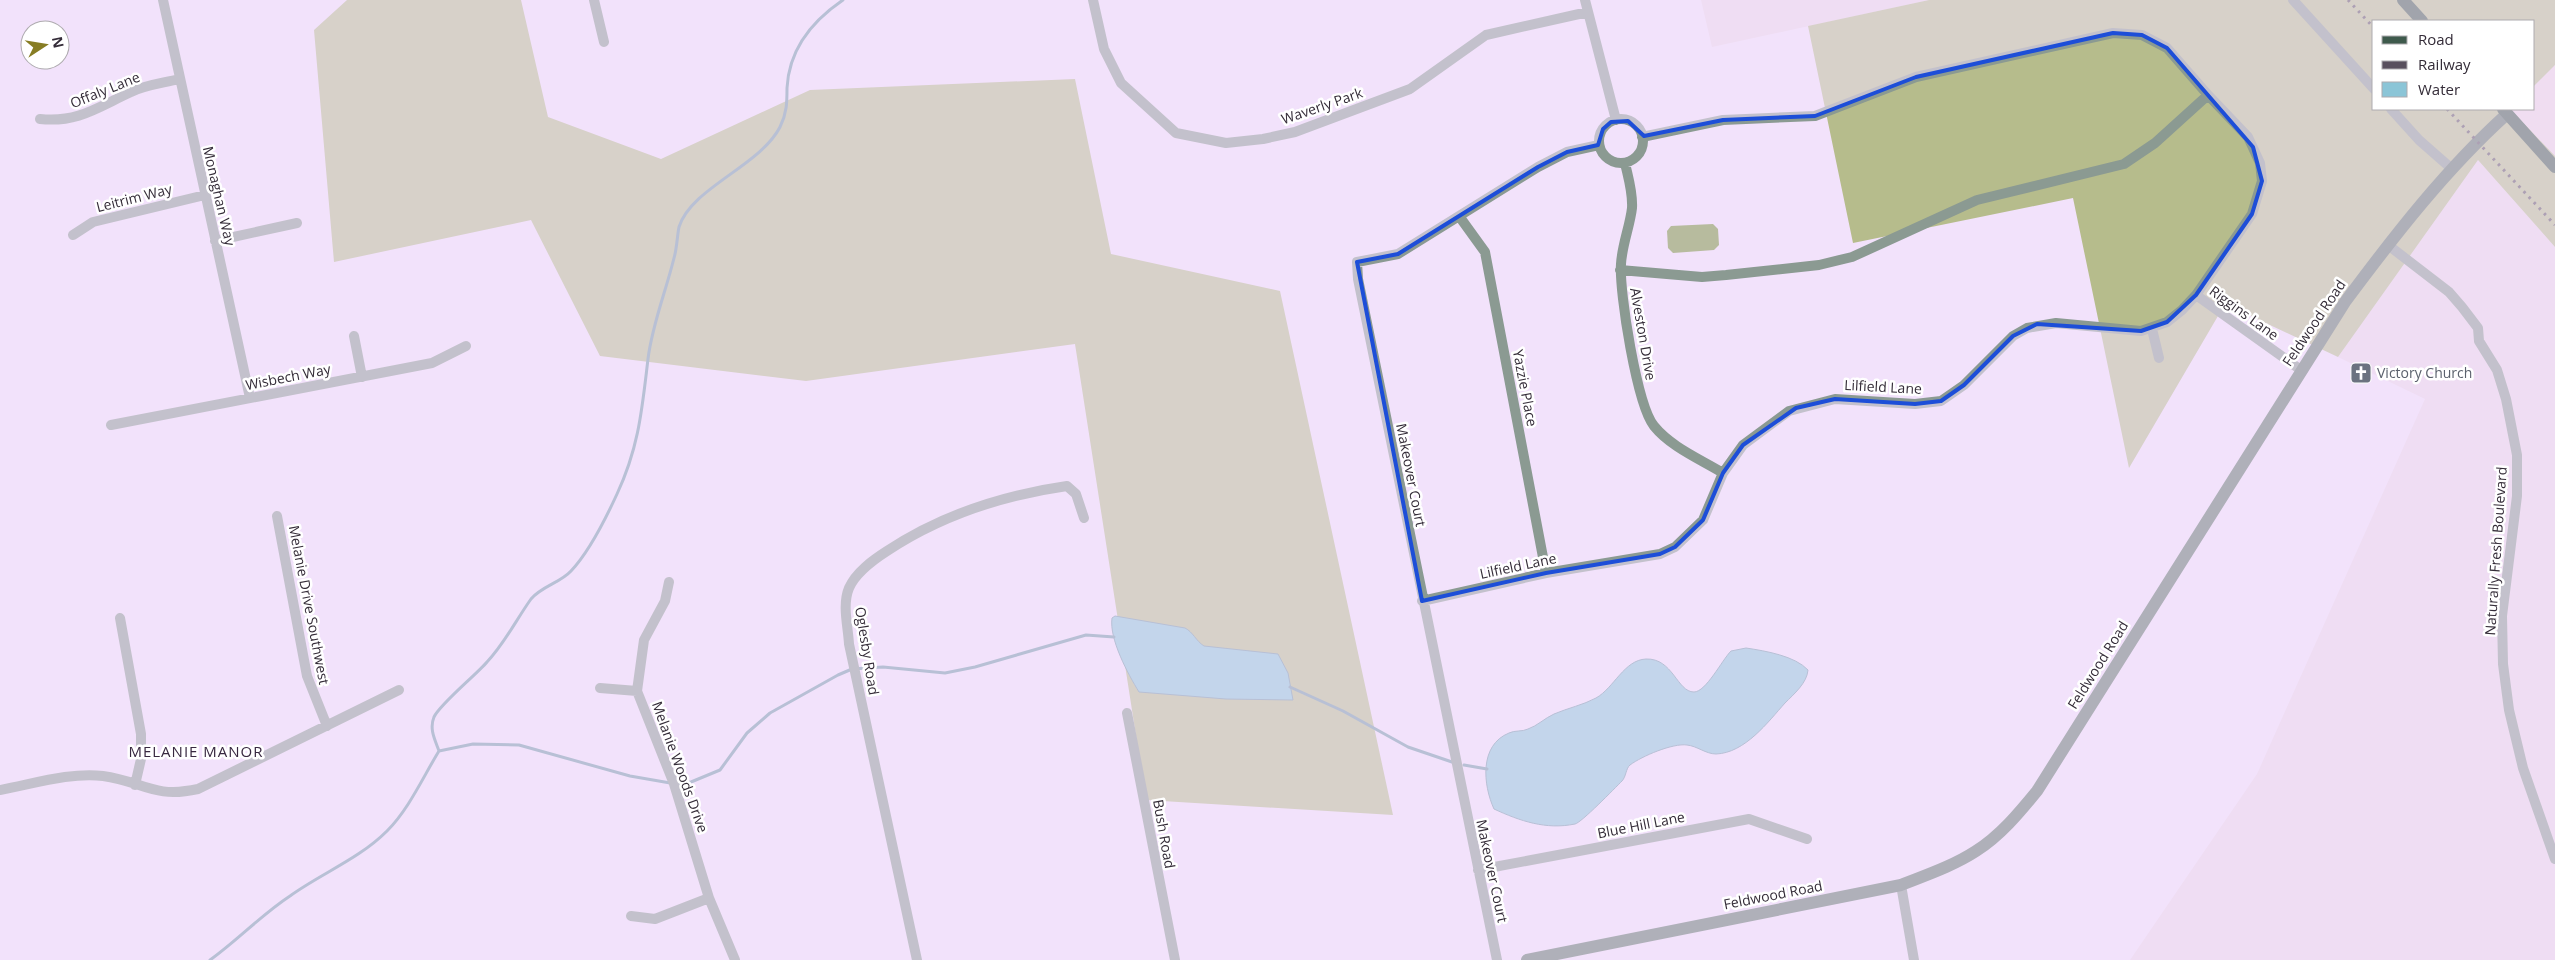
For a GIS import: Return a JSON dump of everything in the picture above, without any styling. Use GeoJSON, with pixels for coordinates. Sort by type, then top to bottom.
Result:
{"type":"FeatureCollection","features":[{"type":"Feature","properties":{"kind":"main road"},"geometry":{"type":"LineString","coordinates":[[2403,0],[2421,20]]}},
{"type":"Feature","properties":{"kind":"main road"},"geometry":{"type":"LineString","coordinates":[[2505,111],[2555,167]]}},
{"type":"Feature","properties":{"kind":"street","name":"Monaghan Way"},"geometry":{"type":"LineString","coordinates":[[163,0],[250,398]]}},
{"type":"Feature","properties":{"kind":"street"},"geometry":{"type":"LineString","coordinates":[[594,0],[604,42]]}},
{"type":"Feature","properties":{"kind":"street","name":"Waverly Park"},"geometry":{"type":"LineString","coordinates":[[1094,0],[1104,49],[1121,84],[1176,133],[1226,142],[1263,139],[1295,132],[1410,89],[1486,35],[1588,12]]}},
{"type":"Feature","properties":{"kind":"street"},"geometry":{"type":"LineString","coordinates":[[1585,0],[1616,120]]}},
{"type":"Feature","properties":{"kind":"street"},"geometry":{"type":"LineString","coordinates":[[2292,0],[2372,88]]}},
{"type":"Feature","properties":{"kind":"street"},"geometry":{"type":"LineString","coordinates":[[1642,137],[1724,120],[1815,116],[1916,77],[2113,33],[2142,35],[2168,48],[2208,95],[2248,137],[2260,163],[2262,181],[2252,214],[2196,295]]}},
{"type":"Feature","properties":{"kind":"street","name":"Offaly Lane"},"geometry":{"type":"LineString","coordinates":[[40,119],[59,121],[93,112],[132,91],[180,79]]}},
{"type":"Feature","properties":{"kind":"street"},"geometry":{"type":"LineString","coordinates":[[1620,270],[1702,277],[1726,276],[1819,265],[1852,257],[1976,200],[2124,164],[2156,143],[2208,95]]}},
{"type":"Feature","properties":{"kind":"street"},"geometry":{"type":"LineString","coordinates":[[2392,110],[2419,140],[2452,169]]}},
{"type":"Feature","properties":{"kind":"street","name":"Feldwood Road"},"geometry":{"type":"LineString","coordinates":[[1527,960],[1901,885],[1955,863],[1977,851],[2010,822],[2037,792],[2344,302],[2388,245],[2471,146],[2505,111]]}},
{"type":"Feature","properties":{"kind":"street"},"geometry":{"type":"LineString","coordinates":[[1616,120],[1632,123],[1642,137],[1640,150],[1631,160],[1625,163],[1615,162],[1606,158],[1599,145],[1603,129],[1616,120]]}},
{"type":"Feature","properties":{"kind":"street","name":"Makeover Court"},"geometry":{"type":"LineString","coordinates":[[1497,960],[1422,601],[1356,262],[1398,254],[1538,167],[1567,152],[1599,145]]}},
{"type":"Feature","properties":{"kind":"street","name":"Alveston Drive"},"geometry":{"type":"LineString","coordinates":[[1625,163],[1632,195],[1632,209],[1620,270],[1620,281],[1642,402],[1653,425],[1668,440],[1723,472]]}},
{"type":"Feature","properties":{"kind":"street","name":"Leitrim Way"},"geometry":{"type":"LineString","coordinates":[[73,235],[93,222],[205,194]]}},
{"type":"Feature","properties":{"kind":"street","name":"Yazzie Place"},"geometry":{"type":"LineString","coordinates":[[1459,216],[1485,252],[1546,573]]}},
{"type":"Feature","properties":{"kind":"street"},"geometry":{"type":"LineString","coordinates":[[215,241],[297,222]]}},
{"type":"Feature","properties":{"kind":"street","name":"Naturally Fresh Boulevard"},"geometry":{"type":"LineString","coordinates":[[2388,245],[2449,292],[2478,328],[2479,341],[2496,370],[2513,426],[2517,455],[2517,496],[2502,616],[2503,664],[2509,710],[2523,768],[2555,860]]}},
{"type":"Feature","properties":{"kind":"street","name":"Lilfield Lane"},"geometry":{"type":"LineString","coordinates":[[1422,601],[1546,573],[1660,554],[1675,547],[1703,520],[1723,472],[1743,445],[1778,417],[1796,408],[1835,399],[1915,404],[1941,401],[1964,385],[2013,336],[2037,324],[2069,324],[2132,332],[2152,329],[2174,318],[2196,295]]}},
{"type":"Feature","properties":{"kind":"street","name":"Riggins Lane"},"geometry":{"type":"LineString","coordinates":[[2196,295],[2301,370]]}},
{"type":"Feature","properties":{"kind":"street"},"geometry":{"type":"LineString","coordinates":[[2152,329],[2159,358]]}},
{"type":"Feature","properties":{"kind":"street"},"geometry":{"type":"LineString","coordinates":[[354,336],[362,377]]}},
{"type":"Feature","properties":{"kind":"street","name":"Wisbech Way"},"geometry":{"type":"LineString","coordinates":[[111,425],[432,362],[466,346]]}},
{"type":"Feature","properties":{"kind":"street","name":"Oglesby Road"},"geometry":{"type":"LineString","coordinates":[[917,960],[849,644],[845,602],[850,587],[859,573],[875,559],[916,532],[981,506],[1067,486],[1076,494],[1084,518]]}},
{"type":"Feature","properties":{"kind":"street","name":"Melanie Drive Southwest"},"geometry":{"type":"LineString","coordinates":[[277,516],[307,676],[328,726]]}},
{"type":"Feature","properties":{"kind":"street","name":"Melanie Woods Drive"},"geometry":{"type":"LineString","coordinates":[[669,582],[665,601],[644,640],[637,691],[674,784],[710,898],[735,960]]}},
{"type":"Feature","properties":{"kind":"street"},"geometry":{"type":"LineString","coordinates":[[120,618],[141,734],[141,759],[135,786]]}},
{"type":"Feature","properties":{"kind":"street"},"geometry":{"type":"LineString","coordinates":[[600,688],[637,691]]}},
{"type":"Feature","properties":{"kind":"street"},"geometry":{"type":"LineString","coordinates":[[0,790],[82,775],[105,776],[165,793],[198,789],[399,690]]}},
{"type":"Feature","properties":{"kind":"street","name":"Bush Road"},"geometry":{"type":"LineString","coordinates":[[1127,714],[1175,960]]}},
{"type":"Feature","properties":{"kind":"street","name":"Blue Hill Lane"},"geometry":{"type":"LineString","coordinates":[[1478,870],[1749,819],[1807,839]]}},
{"type":"Feature","properties":{"kind":"street"},"geometry":{"type":"LineString","coordinates":[[1901,885],[1914,960]]}},
{"type":"Feature","properties":{"kind":"street"},"geometry":{"type":"LineString","coordinates":[[631,916],[655,919],[710,898]]}},
{"type":"Feature","properties":{"kind":"highlighted area"},"geometry":{"type":"Polygon","coordinates":[[[2113,33],[2142,35],[2167,48],[2253,147],[2262,181],[2252,214],[2196,295],[2167,322],[2141,331],[2037,324],[2013,336],[1964,385],[1941,401],[1915,404],[1835,399],[1796,408],[1743,445],[1723,473],[1703,520],[1675,547],[1660,554],[1546,573],[1422,601],[1357,262],[1398,254],[1538,167],[1567,152],[1598,145],[1603,129],[1611,122],[1628,121],[1644,136],[1723,120],[1815,116],[1916,77],[2113,33]]]}},
{"type":"Feature","properties":{"kind":"shaded area"},"geometry":{"type":"Polygon","coordinates":[[[1701,0],[1929,0],[1712,47],[1701,0]]]}},
{"type":"Feature","properties":{"kind":"shaded area"},"geometry":{"type":"Polygon","coordinates":[[[2555,65],[2555,156],[2511,110],[2535,110],[2535,85],[2555,65]]]}},
{"type":"Feature","properties":{"kind":"shaded area"},"geometry":{"type":"Polygon","coordinates":[[[2478,160],[2555,247],[2555,960],[2130,960],[2257,774],[2425,399],[2338,357],[2478,160]]]}},
{"type":"Feature","properties":{"kind":"green space"},"geometry":{"type":"Polygon","coordinates":[[[347,0],[521,0],[548,117],[661,159],[810,90],[1075,79],[1111,254],[1280,291],[1393,815],[1146,800],[1075,344],[806,381],[600,356],[531,220],[334,262],[314,30],[347,0]]]}},
{"type":"Feature","properties":{"kind":"green space"},"geometry":{"type":"Polygon","coordinates":[[[1929,0],[2555,0],[2555,65],[2535,85],[2535,20],[2372,20],[2372,110],[2511,110],[2555,156],[2555,247],[2478,160],[2338,357],[2225,304],[2129,468],[2073,198],[1853,243],[1808,26],[1929,0]]]}},
{"type":"Feature","properties":{"kind":"green space"},"geometry":{"type":"Polygon","coordinates":[[[1713,224],[1718,229],[1719,245],[1714,250],[1673,253],[1668,248],[1667,231],[1671,226],[1713,224]]]}},
{"type":"Feature","properties":{"kind":"water"},"geometry":{"type":"Polygon","coordinates":[[[1115,616],[1185,628],[1204,646],[1278,654],[1288,673],[1293,700],[1226,699],[1139,692],[1116,646],[1112,626],[1112,618],[1115,616]]]}},
{"type":"Feature","properties":{"kind":"water"},"geometry":{"type":"Polygon","coordinates":[[[1746,648],[1788,658],[1796,661],[1808,670],[1800,688],[1755,735],[1737,748],[1716,754],[1691,746],[1681,745],[1666,748],[1642,758],[1630,765],[1622,781],[1591,812],[1575,824],[1564,826],[1543,825],[1494,809],[1487,789],[1486,766],[1492,747],[1499,739],[1511,732],[1531,728],[1554,714],[1596,698],[1625,669],[1638,661],[1646,659],[1655,660],[1669,669],[1683,687],[1688,691],[1694,692],[1704,687],[1731,651],[1746,648]]]}},
{"type":"Feature","properties":{"kind":"waterway"},"geometry":{"type":"LineString","coordinates":[[439,751],[432,726],[438,711],[493,655],[531,599],[540,591],[562,579],[578,563],[597,534],[617,494],[635,444],[653,334],[675,254],[679,227],[686,213],[697,200],[757,154],[770,141],[780,127],[784,117],[789,74],[797,49],[804,37],[821,17],[843,0]]}},
{"type":"Feature","properties":{"kind":"waterway"},"geometry":{"type":"LineString","coordinates":[[210,960],[279,903],[365,850],[387,831],[409,803],[439,751],[473,744],[519,745],[630,776],[676,784],[691,782],[720,770],[747,733],[770,713],[852,669],[883,667],[945,673],[975,667],[1086,635],[1114,637]]}},
{"type":"Feature","properties":{"kind":"waterway"},"geometry":{"type":"LineString","coordinates":[[1290,687],[1343,711],[1408,747],[1452,762]]}},
{"type":"Feature","properties":{"kind":"waterway"},"geometry":{"type":"LineString","coordinates":[[1464,765],[1487,769]]}},
{"type":"Feature","properties":{"kind":"railway"},"geometry":{"type":"LineString","coordinates":[[2348,0],[2372,26]]}},
{"type":"Feature","properties":{"kind":"railway"},"geometry":{"type":"LineString","coordinates":[[2448,110],[2555,225]]}},
{"type":"Feature","properties":{"kind":"place","name":"Victory Church"},"geometry":{"type":"Point","coordinates":[2361,373]}},
{"type":"Feature","properties":{"kind":"district","name":"MELANIE MANOR"},"geometry":{"type":"Point","coordinates":[196,752]}}]}
